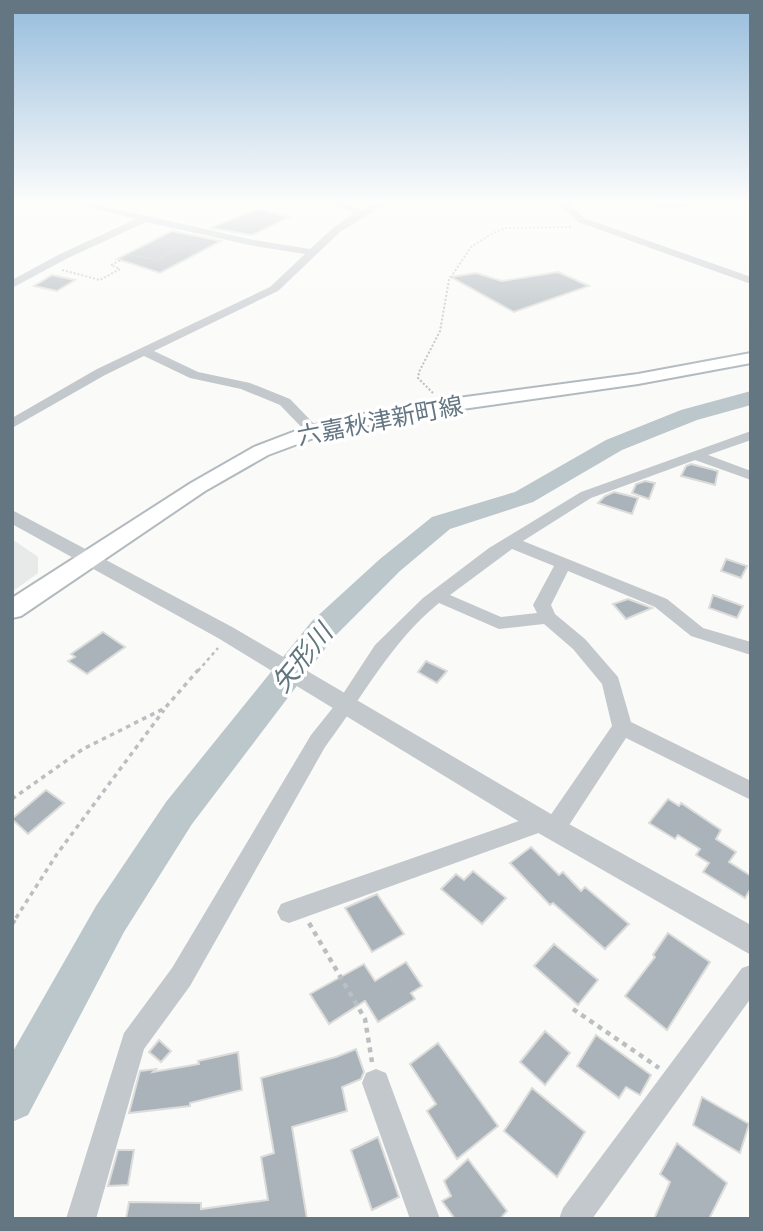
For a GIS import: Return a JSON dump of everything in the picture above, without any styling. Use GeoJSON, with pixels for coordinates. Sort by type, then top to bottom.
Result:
{"type":"FeatureCollection","features":[{"type":"Feature","properties":{"kind":"main road","name":"六嘉秋津新町線"},"geometry":{"type":"LineString","coordinates":[[12,610],[198,487],[261,451],[313,431],[406,411],[638,379],[751,358]]}},
{"type":"Feature","properties":{"kind":"street"},"geometry":{"type":"LineString","coordinates":[[12,285],[57,260]]}},
{"type":"Feature","properties":{"kind":"street"},"geometry":{"type":"LineString","coordinates":[[12,424],[70,389],[142,351],[274,289],[288,280],[305,260]]}},
{"type":"Feature","properties":{"kind":"street"},"geometry":{"type":"LineString","coordinates":[[693,260],[751,281]]}},
{"type":"Feature","properties":{"kind":"street"},"geometry":{"type":"LineString","coordinates":[[142,351],[194,375],[245,386],[285,402],[313,431]]}},
{"type":"Feature","properties":{"kind":"street"},"geometry":{"type":"LineString","coordinates":[[81,1219],[133,1042],[181,977],[318,741],[346,705],[381,650],[437,596],[510,542],[586,495],[751,435]]}},
{"type":"Feature","properties":{"kind":"street"},"geometry":{"type":"LineString","coordinates":[[694,455],[751,476]]}},
{"type":"Feature","properties":{"kind":"street"},"geometry":{"type":"LineString","coordinates":[[12,516],[226,633],[548,826],[751,941]]}},
{"type":"Feature","properties":{"kind":"street"},"geometry":{"type":"LineString","coordinates":[[510,542],[661,603],[697,632],[751,649]]}},
{"type":"Feature","properties":{"kind":"street"},"geometry":{"type":"LineString","coordinates":[[565,562],[546,593],[542,605],[548,618],[579,644],[611,682],[622,727],[751,791]]}},
{"type":"Feature","properties":{"kind":"street"},"geometry":{"type":"LineString","coordinates":[[437,596],[499,623],[548,618]]}},
{"type":"Feature","properties":{"kind":"street"},"geometry":{"type":"LineString","coordinates":[[295,910],[548,826],[622,727]]}},
{"type":"Feature","properties":{"kind":"street"},"geometry":{"type":"LineString","coordinates":[[574,1219],[751,977]]}},
{"type":"Feature","properties":{"kind":"street"},"geometry":{"type":"LineString","coordinates":[[376,1083],[425,1219]]}},
{"type":"Feature","properties":{"kind":"path"},"geometry":{"type":"LineString","coordinates":[[46,266],[100,280],[120,269],[111,265],[120,260]]}},
{"type":"Feature","properties":{"kind":"path"},"geometry":{"type":"LineString","coordinates":[[444,406],[418,378],[418,370],[439,336],[444,294],[453,270],[461,260]]}},
{"type":"Feature","properties":{"kind":"path"},"geometry":{"type":"LineString","coordinates":[[12,924],[57,854],[165,708],[212,657],[226,633]]}},
{"type":"Feature","properties":{"kind":"path"},"geometry":{"type":"LineString","coordinates":[[12,799],[83,749],[165,708]]}},
{"type":"Feature","properties":{"kind":"path"},"geometry":{"type":"LineString","coordinates":[[295,910],[365,1019],[376,1083]]}},
{"type":"Feature","properties":{"kind":"path"},"geometry":{"type":"LineString","coordinates":[[573,1009],[676,1080]]}},
{"type":"Feature","properties":{"kind":"shaded area"},"geometry":{"type":"Polygon","coordinates":[[[12,539],[38,557],[38,573],[12,592],[12,539]]]}},
{"type":"Feature","properties":{"kind":"building"},"geometry":{"type":"Polygon","coordinates":[[[121,260],[184,260],[160,273],[121,260]]]}},
{"type":"Feature","properties":{"kind":"building"},"geometry":{"type":"Polygon","coordinates":[[[558,272],[589,286],[514,312],[451,277],[476,273],[502,281],[558,272]]]}},
{"type":"Feature","properties":{"kind":"building"},"geometry":{"type":"Polygon","coordinates":[[[52,275],[75,280],[57,291],[34,286],[52,275]]]}},
{"type":"Feature","properties":{"kind":"building"},"geometry":{"type":"Polygon","coordinates":[[[691,464],[718,471],[715,485],[681,476],[686,466],[691,464]]]}},
{"type":"Feature","properties":{"kind":"building"},"geometry":{"type":"Polygon","coordinates":[[[645,481],[655,483],[649,499],[632,493],[636,484],[645,481]]]}},
{"type":"Feature","properties":{"kind":"building"},"geometry":{"type":"Polygon","coordinates":[[[614,492],[638,498],[632,514],[598,503],[614,492]]]}},
{"type":"Feature","properties":{"kind":"building"},"geometry":{"type":"Polygon","coordinates":[[[726,559],[747,566],[741,578],[721,571],[726,559]]]}},
{"type":"Feature","properties":{"kind":"building"},"geometry":{"type":"Polygon","coordinates":[[[713,595],[743,606],[737,618],[709,608],[713,595]]]}},
{"type":"Feature","properties":{"kind":"building"},"geometry":{"type":"Polygon","coordinates":[[[628,599],[652,608],[626,619],[613,604],[628,599]]]}},
{"type":"Feature","properties":{"kind":"building"},"geometry":{"type":"Polygon","coordinates":[[[103,632],[125,647],[87,674],[68,661],[75,657],[71,654],[103,632]]]}},
{"type":"Feature","properties":{"kind":"building"},"geometry":{"type":"Polygon","coordinates":[[[426,661],[447,671],[437,683],[418,672],[426,661]]]}},
{"type":"Feature","properties":{"kind":"building"},"geometry":{"type":"Polygon","coordinates":[[[46,790],[64,803],[28,834],[12,819],[46,790]]]}},
{"type":"Feature","properties":{"kind":"building"},"geometry":{"type":"Polygon","coordinates":[[[668,799],[679,806],[681,803],[721,830],[716,839],[736,852],[729,862],[751,876],[751,888],[745,898],[703,872],[709,863],[696,855],[700,849],[678,835],[675,839],[649,823],[668,799]]]}},
{"type":"Feature","properties":{"kind":"building"},"geometry":{"type":"Polygon","coordinates":[[[531,847],[559,875],[563,872],[581,891],[585,887],[629,924],[605,949],[553,903],[550,905],[510,863],[531,847]]]}},
{"type":"Feature","properties":{"kind":"building"},"geometry":{"type":"Polygon","coordinates":[[[473,871],[506,898],[482,924],[441,889],[456,874],[464,880],[473,871]]]}},
{"type":"Feature","properties":{"kind":"building"},"geometry":{"type":"Polygon","coordinates":[[[377,894],[404,934],[372,952],[345,908],[377,894]]]}},
{"type":"Feature","properties":{"kind":"building"},"geometry":{"type":"Polygon","coordinates":[[[668,933],[710,962],[667,1030],[625,996],[655,957],[653,955],[668,933]]]}},
{"type":"Feature","properties":{"kind":"building"},"geometry":{"type":"Polygon","coordinates":[[[554,944],[598,980],[578,1005],[534,966],[554,944]]]}},
{"type":"Feature","properties":{"kind":"building"},"geometry":{"type":"Polygon","coordinates":[[[406,962],[422,986],[411,993],[415,999],[378,1022],[365,1001],[329,1024],[310,994],[364,964],[375,981],[406,962]]]}},
{"type":"Feature","properties":{"kind":"building"},"geometry":{"type":"Polygon","coordinates":[[[545,1031],[570,1053],[545,1085],[520,1062],[545,1031]]]}},
{"type":"Feature","properties":{"kind":"building"},"geometry":{"type":"Polygon","coordinates":[[[596,1035],[651,1075],[640,1095],[626,1087],[619,1098],[577,1066],[596,1035]]]}},
{"type":"Feature","properties":{"kind":"building"},"geometry":{"type":"Polygon","coordinates":[[[159,1040],[171,1051],[161,1062],[149,1052],[159,1040]]]}},
{"type":"Feature","properties":{"kind":"building"},"geometry":{"type":"Polygon","coordinates":[[[438,1043],[498,1126],[457,1159],[427,1111],[436,1104],[410,1064],[438,1043]]]}},
{"type":"Feature","properties":{"kind":"building"},"geometry":{"type":"Polygon","coordinates":[[[356,1049],[364,1072],[361,1079],[342,1087],[347,1111],[292,1127],[307,1219],[126,1219],[129,1202],[201,1203],[201,1209],[268,1200],[261,1157],[274,1153],[261,1078],[356,1049]]]}},
{"type":"Feature","properties":{"kind":"building"},"geometry":{"type":"Polygon","coordinates":[[[238,1052],[242,1090],[190,1103],[190,1106],[129,1113],[140,1071],[156,1069],[153,1072],[199,1064],[198,1061],[238,1052]]]}},
{"type":"Feature","properties":{"kind":"building"},"geometry":{"type":"Polygon","coordinates":[[[532,1088],[585,1132],[557,1177],[504,1131],[532,1088]]]}},
{"type":"Feature","properties":{"kind":"building"},"geometry":{"type":"Polygon","coordinates":[[[702,1097],[749,1124],[740,1153],[693,1125],[702,1097]]]}},
{"type":"Feature","properties":{"kind":"building"},"geometry":{"type":"Polygon","coordinates":[[[378,1137],[399,1197],[372,1210],[351,1150],[378,1137]]]}},
{"type":"Feature","properties":{"kind":"building"},"geometry":{"type":"Polygon","coordinates":[[[677,1143],[727,1183],[709,1219],[654,1219],[670,1182],[660,1174],[677,1143]]]}},
{"type":"Feature","properties":{"kind":"building"},"geometry":{"type":"Polygon","coordinates":[[[118,1150],[134,1150],[128,1185],[108,1186],[118,1150]]]}},
{"type":"Feature","properties":{"kind":"building"},"geometry":{"type":"Polygon","coordinates":[[[468,1159],[507,1211],[500,1219],[455,1219],[442,1201],[451,1196],[444,1181],[468,1159]]]}},
{"type":"Feature","properties":{"kind":"waterway","name":"矢形川"},"geometry":{"type":"LineString","coordinates":[[12,1099],[110,919],[179,813],[323,629],[390,565],[441,523],[524,497],[614,445],[689,415],[751,398]]}}]}
